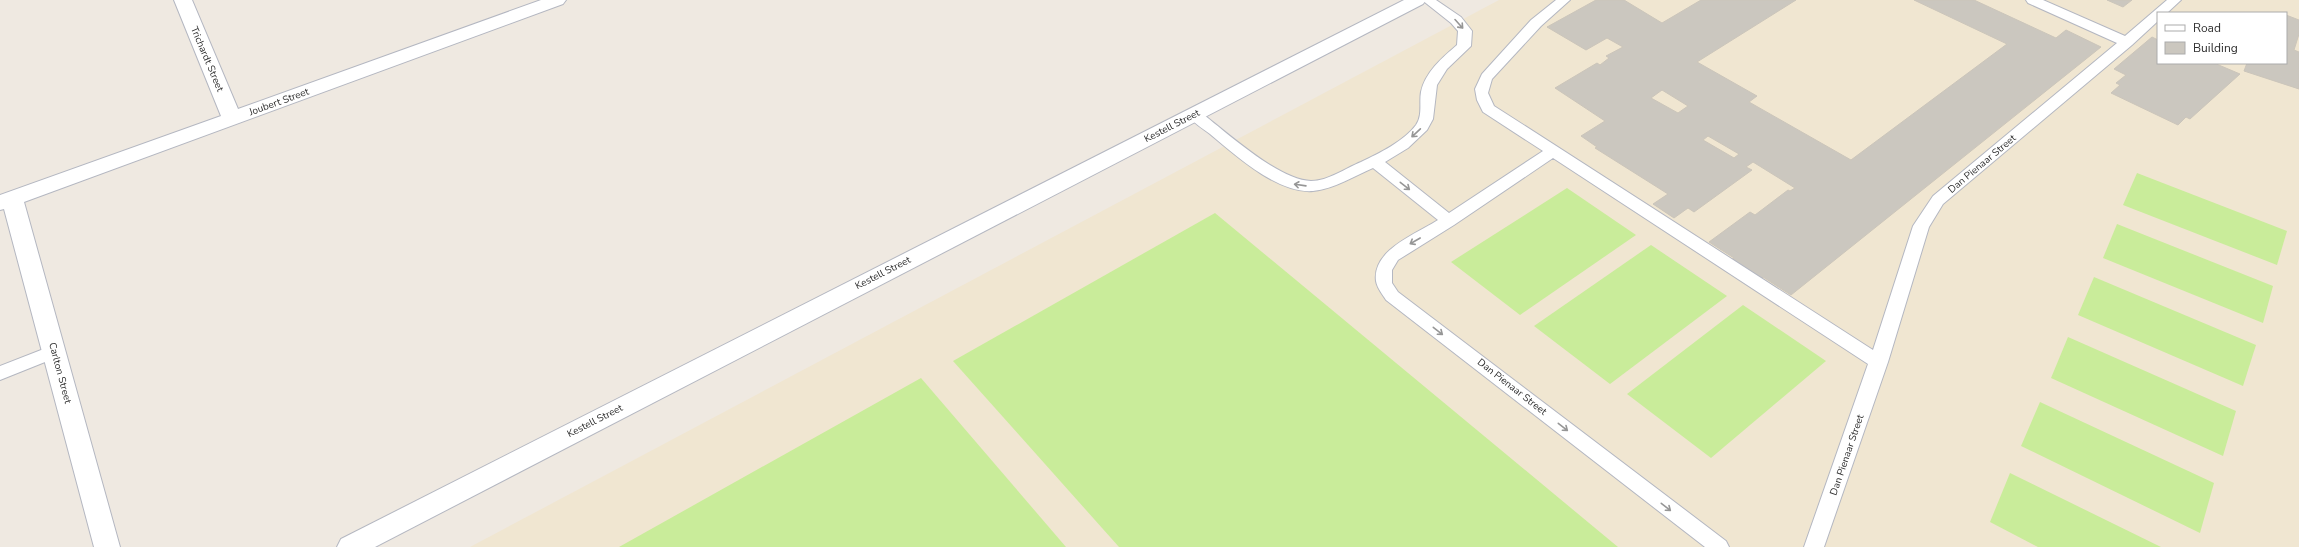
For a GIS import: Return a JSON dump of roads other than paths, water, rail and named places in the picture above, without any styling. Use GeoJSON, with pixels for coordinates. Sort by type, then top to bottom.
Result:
{"type":"FeatureCollection","features":[{"type":"Feature","properties":{"kind":"street","name":"Trichardt Street"},"geometry":{"type":"LineString","coordinates":[[183,0],[232,119]]}},
{"type":"Feature","properties":{"kind":"street","name":"Joubert Street"},"geometry":{"type":"LineString","coordinates":[[6,200],[557,0]]}},
{"type":"Feature","properties":{"kind":"street","name":"Kestell Street"},"geometry":{"type":"LineString","coordinates":[[350,547],[1417,0]]}},
{"type":"Feature","properties":{"kind":"street","name":"Carlton Street"},"geometry":{"type":"LineString","coordinates":[[6,200],[54,351],[107,547]]}},
{"type":"Feature","properties":{"kind":"lane"},"geometry":{"type":"LineString","coordinates":[[1194,114],[1278,178],[1295,185],[1310,186],[1324,183],[1374,162],[1414,136],[1422,127],[1428,114],[1428,94],[1433,77],[1452,55],[1464,46],[1465,31],[1456,20],[1428,0]]}},
{"type":"Feature","properties":{"kind":"lane"},"geometry":{"type":"LineString","coordinates":[[1564,0],[1536,22],[1481,86],[1482,97],[1488,109],[1879,362]]}},
{"type":"Feature","properties":{"kind":"lane"},"geometry":{"type":"LineString","coordinates":[[2032,0],[2127,42]]}},
{"type":"Feature","properties":{"kind":"lane","name":"Dan Pienaar Street"},"geometry":{"type":"LineString","coordinates":[[2159,12],[2175,0]]}},
{"type":"Feature","properties":{"kind":"lane","name":"Dan Pienaar Street"},"geometry":{"type":"LineString","coordinates":[[1814,547],[1879,362],[1921,226],[1938,200],[2127,42],[2157,14]]}},
{"type":"Feature","properties":{"kind":"lane","name":"Dan Pienaar Street"},"geometry":{"type":"LineString","coordinates":[[1553,150],[1449,221],[1392,256],[1384,270],[1384,283],[1392,296],[1719,547]]}},
{"type":"Feature","properties":{"kind":"lane"},"geometry":{"type":"LineString","coordinates":[[1374,162],[1449,221]]}},
{"type":"Feature","properties":{"kind":"lane"},"geometry":{"type":"LineString","coordinates":[[0,373],[54,351]]}}]}
